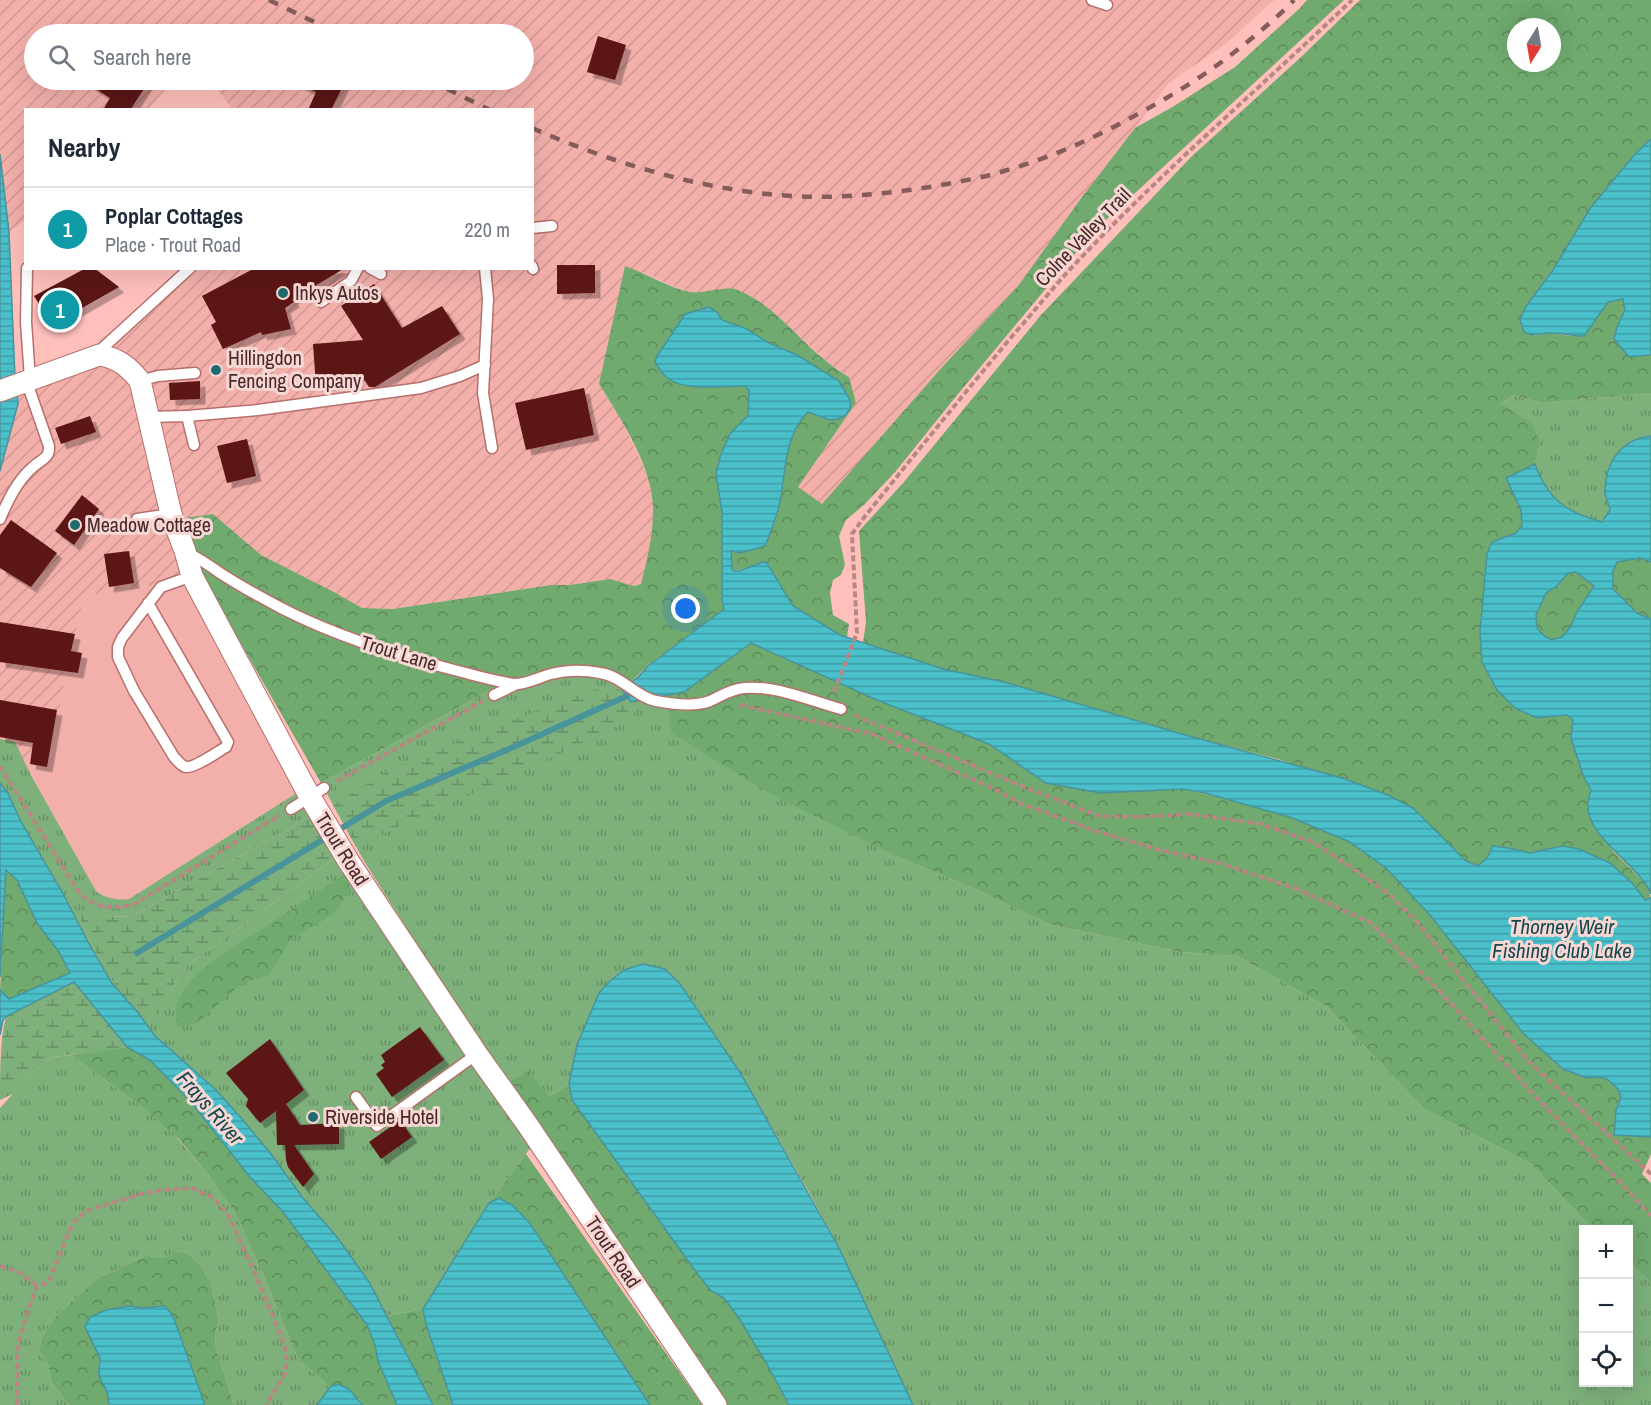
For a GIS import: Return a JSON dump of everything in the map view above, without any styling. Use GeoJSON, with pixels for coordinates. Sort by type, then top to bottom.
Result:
{"type":"FeatureCollection","features":[{"type":"Feature","properties":{"kind":"street"},"geometry":{"type":"LineString","coordinates":[[0,391],[94,356],[103,356],[122,363],[141,381]]}},
{"type":"Feature","properties":{"kind":"street","name":"Trout Road"},"geometry":{"type":"LineString","coordinates":[[141,381],[171,514],[192,576],[317,797],[349,862],[716,1405]]}},
{"type":"Feature","properties":{"kind":"lane"},"geometry":{"type":"LineString","coordinates":[[1092,0],[1107,5]]}},
{"type":"Feature","properties":{"kind":"lane"},"geometry":{"type":"LineString","coordinates":[[534,228],[552,226]]}},
{"type":"Feature","properties":{"kind":"lane"},"geometry":{"type":"LineString","coordinates":[[0,519],[10,494],[33,467],[49,453],[49,446],[28,380],[27,270]]}},
{"type":"Feature","properties":{"kind":"lane"},"geometry":{"type":"LineString","coordinates":[[94,356],[188,270]]}},
{"type":"Feature","properties":{"kind":"lane"},"geometry":{"type":"LineString","coordinates":[[321,302],[351,281],[357,270]]}},
{"type":"Feature","properties":{"kind":"lane"},"geometry":{"type":"LineString","coordinates":[[374,270],[381,274]]}},
{"type":"Feature","properties":{"kind":"lane"},"geometry":{"type":"LineString","coordinates":[[485,270],[488,298],[483,393],[492,448]]}},
{"type":"Feature","properties":{"kind":"lane"},"geometry":{"type":"LineString","coordinates":[[149,417],[258,410],[421,388],[460,376],[484,365]]}},
{"type":"Feature","properties":{"kind":"lane"},"geometry":{"type":"LineString","coordinates":[[141,381],[158,376],[195,374]]}},
{"type":"Feature","properties":{"kind":"lane"},"geometry":{"type":"LineString","coordinates":[[187,416],[194,445]]}},
{"type":"Feature","properties":{"kind":"lane"},"geometry":{"type":"LineString","coordinates":[[137,519],[171,514]]}},
{"type":"Feature","properties":{"kind":"lane","name":"Trout Lane"},"geometry":{"type":"LineString","coordinates":[[185,551],[283,609],[322,627],[413,659],[517,684],[554,673],[579,671],[604,673],[628,685],[647,699],[657,701],[700,704],[716,698]]}},
{"type":"Feature","properties":{"kind":"lane"},"geometry":{"type":"LineString","coordinates":[[148,603],[228,742],[226,747],[187,767],[174,757],[134,692],[118,657],[118,647],[122,638],[148,603],[161,587],[192,576]]}},
{"type":"Feature","properties":{"kind":"lane"},"geometry":{"type":"LineString","coordinates":[[494,695],[517,684]]}},
{"type":"Feature","properties":{"kind":"lane"},"geometry":{"type":"LineString","coordinates":[[716,698],[740,688],[759,689],[781,692],[841,709]]}},
{"type":"Feature","properties":{"kind":"lane"},"geometry":{"type":"LineString","coordinates":[[291,808],[317,797]]}},
{"type":"Feature","properties":{"kind":"lane"},"geometry":{"type":"LineString","coordinates":[[356,1097],[377,1126],[477,1053]]}},
{"type":"Feature","properties":{"kind":"path","name":"Colne Valley Trail"},"geometry":{"type":"LineString","coordinates":[[835,689],[857,633],[852,534],[862,520],[978,377],[1064,276],[1170,169],[1352,0]]}},
{"type":"Feature","properties":{"kind":"path"},"geometry":{"type":"LineString","coordinates":[[317,797],[494,695]]}},
{"type":"Feature","properties":{"kind":"path"},"geometry":{"type":"LineString","coordinates":[[716,698],[872,734],[990,786],[1022,804],[1099,832],[1160,850],[1219,863],[1284,885],[1371,923],[1438,988],[1533,1095],[1651,1216]]}},
{"type":"Feature","properties":{"kind":"path"},"geometry":{"type":"LineString","coordinates":[[841,709],[1019,785],[1099,816],[1139,817],[1191,814],[1261,824],[1313,842],[1389,894],[1417,922],[1529,1062],[1651,1174]]}},
{"type":"Feature","properties":{"kind":"path"},"geometry":{"type":"LineString","coordinates":[[0,766],[78,891],[94,904],[107,908],[133,905],[291,808]]}},
{"type":"Feature","properties":{"kind":"path"},"geometry":{"type":"LineString","coordinates":[[37,1286],[49,1281],[75,1221],[86,1211],[141,1194],[163,1190],[192,1188],[201,1191],[212,1197],[228,1214],[284,1344],[287,1361],[285,1373],[266,1405]]}},
{"type":"Feature","properties":{"kind":"path"},"geometry":{"type":"LineString","coordinates":[[0,1266],[21,1273],[37,1286]]}},
{"type":"Feature","properties":{"kind":"path"},"geometry":{"type":"LineString","coordinates":[[16,1405],[17,1353],[24,1323],[37,1286]]}},
{"type":"Feature","properties":{"kind":"shaded area"},"geometry":{"type":"Polygon","coordinates":[[[0,0],[1274,0],[1227,43],[1169,83],[1018,286],[944,365],[822,505],[797,487],[856,403],[849,377],[826,361],[756,299],[732,288],[691,292],[642,272],[599,384],[623,423],[648,476],[654,509],[650,550],[641,584],[634,586],[610,579],[570,585],[551,585],[393,609],[362,608],[261,555],[213,514],[177,519],[132,368],[99,340],[136,316],[187,270],[534,270],[534,108],[231,108],[218,90],[534,90],[534,24],[24,24],[24,90],[165,90],[149,108],[24,108],[24,221],[9,232],[0,154],[0,0]]]}},
{"type":"Feature","properties":{"kind":"shaded area"},"geometry":{"type":"Polygon","coordinates":[[[97,365],[128,371],[192,576],[164,584],[84,596],[47,767],[25,763],[15,742],[0,739],[0,471],[18,404],[17,388],[97,365]]]}},
{"type":"Feature","properties":{"kind":"shaded area"},"geometry":{"type":"Polygon","coordinates":[[[192,576],[300,791],[129,899],[109,898],[96,891],[25,763],[46,767],[84,596],[164,584],[192,576]]]}},
{"type":"Feature","properties":{"kind":"green space"},"geometry":{"type":"Polygon","coordinates":[[[1307,0],[1344,0],[1094,231],[896,471],[865,504],[846,520],[839,536],[845,565],[841,575],[833,580],[830,593],[833,615],[849,624],[847,637],[793,606],[767,563],[734,571],[731,566],[731,551],[741,553],[765,546],[779,507],[790,443],[800,421],[807,412],[828,418],[841,418],[849,409],[850,400],[797,355],[769,343],[747,329],[722,320],[717,312],[725,386],[745,386],[749,390],[748,415],[740,425],[716,473],[722,512],[724,609],[648,665],[629,684],[578,670],[493,693],[490,690],[321,783],[202,576],[177,519],[213,514],[261,555],[362,608],[393,609],[551,585],[570,585],[610,579],[634,586],[641,584],[652,530],[652,495],[635,445],[599,384],[625,266],[690,292],[731,288],[749,295],[784,321],[815,352],[849,377],[856,403],[798,487],[822,504],[944,365],[1018,286],[1135,128],[1235,67],[1307,0]]]}},
{"type":"Feature","properties":{"kind":"green space"},"geometry":{"type":"Polygon","coordinates":[[[1360,0],[1651,0],[1651,139],[1636,153],[1527,305],[1534,336],[1550,333],[1584,336],[1608,302],[1623,299],[1625,310],[1617,327],[1629,357],[1651,355],[1651,393],[1542,403],[1513,395],[1501,404],[1530,422],[1540,442],[1535,464],[1506,478],[1521,510],[1522,526],[1516,533],[1492,542],[1487,554],[1480,632],[1553,717],[1567,715],[1573,720],[1571,738],[1583,775],[1592,790],[1587,805],[1593,824],[1614,852],[1648,886],[1651,898],[1645,900],[1633,884],[1610,863],[1579,849],[1562,846],[1530,853],[1493,846],[1487,858],[1479,866],[1466,861],[1413,808],[1278,759],[1189,736],[1004,682],[943,669],[863,643],[866,622],[859,531],[903,483],[1041,315],[1191,157],[1360,0]]]}},
{"type":"Feature","properties":{"kind":"green space"},"geometry":{"type":"Polygon","coordinates":[[[1651,393],[1651,436],[1644,437],[1605,493],[1610,510],[1602,522],[1570,511],[1547,491],[1535,464],[1540,442],[1501,404],[1513,395],[1542,403],[1651,393]]]}},
{"type":"Feature","properties":{"kind":"green space"},"geometry":{"type":"Polygon","coordinates":[[[1640,558],[1651,562],[1651,619],[1637,613],[1613,589],[1613,571],[1617,562],[1640,558]]]}},
{"type":"Feature","properties":{"kind":"green space"},"geometry":{"type":"Polygon","coordinates":[[[1576,571],[1594,586],[1571,626],[1562,637],[1551,640],[1537,628],[1536,615],[1546,593],[1557,586],[1568,573],[1576,571]]]}},
{"type":"Feature","properties":{"kind":"green space"},"geometry":{"type":"Polygon","coordinates":[[[751,643],[877,700],[989,744],[1046,783],[1183,789],[1241,802],[1290,817],[1350,842],[1387,869],[1430,915],[1523,1033],[1562,1069],[1587,1078],[1607,1079],[1618,1089],[1621,1097],[1616,1110],[1614,1135],[1651,1137],[1651,1154],[1642,1174],[1651,1183],[1651,1283],[1633,1266],[1633,1225],[1589,1225],[1531,1164],[1423,1108],[1327,1007],[1237,956],[1180,952],[1048,924],[973,888],[896,856],[766,792],[671,733],[669,711],[647,699],[684,692],[751,643]]]}},
{"type":"Feature","properties":{"kind":"green space"},"geometry":{"type":"Polygon","coordinates":[[[593,673],[626,687],[622,690],[631,702],[647,699],[669,711],[672,733],[766,792],[843,827],[896,856],[973,888],[1048,924],[1180,952],[1237,956],[1327,1007],[1423,1108],[1531,1164],[1589,1225],[1579,1225],[1579,1387],[1633,1387],[1633,1266],[1651,1283],[1651,1405],[913,1405],[840,1250],[810,1194],[741,1074],[680,984],[665,969],[610,981],[599,993],[577,1045],[569,1084],[549,1097],[505,1083],[364,861],[321,783],[490,690],[496,698],[518,686],[553,676],[593,673]]]}},
{"type":"Feature","properties":{"kind":"green space"},"geometry":{"type":"Polygon","coordinates":[[[605,687],[623,692],[627,696],[635,718],[356,847],[333,805],[397,766],[559,702],[605,687]]]}},
{"type":"Feature","properties":{"kind":"green space"},"geometry":{"type":"Polygon","coordinates":[[[0,739],[15,742],[96,891],[116,899],[129,899],[300,791],[315,814],[132,916],[107,917],[78,911],[102,966],[160,1014],[174,985],[188,965],[338,856],[535,1142],[489,1203],[423,1309],[387,1316],[369,1282],[271,1154],[216,1090],[154,1035],[113,984],[101,966],[20,820],[8,793],[0,783],[0,739]]]}},
{"type":"Feature","properties":{"kind":"green space"},"geometry":{"type":"Polygon","coordinates":[[[315,814],[338,856],[188,965],[174,985],[160,1015],[128,1001],[102,966],[77,910],[107,917],[132,916],[315,814]]]}},
{"type":"Feature","properties":{"kind":"green space"},"geometry":{"type":"Polygon","coordinates":[[[6,870],[17,880],[37,923],[59,952],[70,973],[9,999],[0,990],[6,870]]]}},
{"type":"Feature","properties":{"kind":"green space"},"geometry":{"type":"Polygon","coordinates":[[[345,874],[350,888],[338,910],[292,937],[269,975],[242,983],[197,1023],[177,1027],[176,1006],[184,990],[199,972],[345,874]]]}},
{"type":"Feature","properties":{"kind":"green space"},"geometry":{"type":"Polygon","coordinates":[[[74,982],[127,1047],[52,1057],[30,1075],[13,1094],[0,1100],[2,1043],[7,1016],[74,982]]]}},
{"type":"Feature","properties":{"kind":"green space"},"geometry":{"type":"Polygon","coordinates":[[[127,1047],[150,1060],[192,1103],[249,1176],[283,1212],[367,1325],[375,1345],[378,1361],[397,1405],[363,1405],[359,1399],[338,1384],[330,1387],[298,1359],[235,1213],[209,1176],[178,1138],[142,1107],[71,1055],[127,1047]]]}},
{"type":"Feature","properties":{"kind":"green space"},"geometry":{"type":"Polygon","coordinates":[[[71,1055],[142,1107],[174,1134],[209,1176],[235,1213],[298,1359],[330,1387],[317,1405],[234,1405],[215,1345],[219,1320],[212,1288],[203,1269],[189,1254],[177,1251],[157,1258],[146,1255],[95,1280],[54,1318],[41,1339],[39,1352],[48,1364],[52,1383],[69,1405],[0,1405],[0,1108],[30,1075],[52,1057],[71,1055]]]}},
{"type":"Feature","properties":{"kind":"green space"},"geometry":{"type":"Polygon","coordinates":[[[529,1072],[549,1097],[569,1084],[572,1100],[694,1269],[710,1290],[724,1298],[739,1318],[789,1405],[726,1405],[505,1083],[529,1072]]]}},
{"type":"Feature","properties":{"kind":"green space"},"geometry":{"type":"Polygon","coordinates":[[[526,1154],[702,1405],[647,1405],[512,1205],[499,1198],[489,1203],[526,1154]]]}},
{"type":"Feature","properties":{"kind":"green space"},"geometry":{"type":"Polygon","coordinates":[[[177,1251],[189,1254],[203,1269],[212,1288],[219,1320],[215,1345],[234,1405],[205,1405],[173,1316],[165,1306],[143,1308],[129,1306],[90,1317],[85,1326],[100,1358],[100,1374],[109,1393],[110,1405],[69,1405],[52,1383],[48,1364],[39,1352],[41,1339],[54,1318],[95,1280],[146,1255],[157,1258],[177,1251]]]}},
{"type":"Feature","properties":{"kind":"green space"},"geometry":{"type":"Polygon","coordinates":[[[423,1309],[453,1405],[433,1405],[387,1316],[423,1309]]]}},
{"type":"Feature","properties":{"kind":"water"},"geometry":{"type":"Polygon","coordinates":[[[1651,139],[1651,355],[1629,357],[1614,339],[1625,310],[1623,299],[1608,302],[1584,336],[1552,333],[1534,335],[1524,332],[1520,319],[1527,305],[1553,270],[1591,207],[1636,153],[1651,139]]]}},
{"type":"Feature","properties":{"kind":"water"},"geometry":{"type":"Polygon","coordinates":[[[0,154],[9,232],[15,378],[0,384],[0,154]]]}},
{"type":"Feature","properties":{"kind":"water","name":"Thorney Weir Fishing Club Lake"},"geometry":{"type":"Polygon","coordinates":[[[709,307],[717,312],[722,320],[747,329],[769,343],[797,355],[839,381],[850,400],[850,408],[846,415],[838,419],[830,420],[808,412],[800,421],[790,442],[779,507],[765,546],[741,553],[731,551],[734,571],[763,562],[767,563],[793,606],[840,635],[943,669],[1004,682],[1342,778],[1388,795],[1413,808],[1466,861],[1478,866],[1487,858],[1493,846],[1530,853],[1562,846],[1579,849],[1610,863],[1633,884],[1645,900],[1651,898],[1651,1137],[1614,1135],[1616,1110],[1621,1097],[1618,1089],[1607,1079],[1587,1078],[1563,1069],[1523,1033],[1430,915],[1387,869],[1350,842],[1290,817],[1205,793],[1183,789],[1101,793],[1046,783],[989,744],[877,700],[751,643],[684,692],[631,702],[622,690],[648,666],[724,609],[722,512],[716,473],[730,434],[748,415],[749,390],[745,386],[683,385],[666,377],[655,362],[685,314],[709,307]]]}},
{"type":"Feature","properties":{"kind":"water"},"geometry":{"type":"Polygon","coordinates":[[[17,388],[18,404],[0,471],[0,394],[17,388]]]}},
{"type":"Feature","properties":{"kind":"water","name":"Thorney Weir Fishing Club Lake"},"geometry":{"type":"Polygon","coordinates":[[[1651,436],[1651,562],[1640,558],[1617,562],[1613,571],[1613,589],[1637,613],[1651,619],[1651,894],[1636,872],[1595,828],[1589,816],[1588,802],[1591,790],[1583,775],[1571,738],[1573,720],[1567,715],[1537,718],[1515,708],[1497,690],[1482,662],[1480,632],[1487,554],[1492,542],[1516,533],[1522,526],[1521,510],[1506,478],[1535,464],[1546,487],[1560,503],[1578,514],[1602,522],[1610,510],[1605,492],[1608,471],[1612,462],[1623,447],[1640,438],[1651,436]],[[1576,572],[1568,573],[1557,586],[1546,593],[1536,615],[1537,628],[1551,640],[1562,637],[1594,586],[1576,572]]]}},
{"type":"Feature","properties":{"kind":"water","name":"Frays River"},"geometry":{"type":"Polygon","coordinates":[[[0,783],[8,793],[20,820],[111,982],[154,1035],[216,1090],[242,1119],[303,1198],[337,1237],[369,1282],[433,1405],[397,1405],[378,1361],[375,1345],[367,1325],[283,1212],[249,1176],[192,1103],[150,1060],[127,1047],[74,982],[7,1016],[3,1020],[0,1035],[0,990],[9,999],[70,973],[59,952],[37,923],[17,880],[6,870],[0,977],[0,783]]]}},
{"type":"Feature","properties":{"kind":"water"},"geometry":{"type":"Polygon","coordinates":[[[643,964],[665,969],[680,984],[741,1074],[840,1250],[913,1405],[789,1405],[739,1318],[724,1298],[710,1290],[572,1100],[569,1084],[577,1045],[599,993],[624,970],[643,964]]]}},
{"type":"Feature","properties":{"kind":"water"},"geometry":{"type":"Polygon","coordinates":[[[499,1198],[512,1205],[529,1222],[650,1405],[453,1405],[423,1309],[489,1203],[499,1198]]]}},
{"type":"Feature","properties":{"kind":"water"},"geometry":{"type":"Polygon","coordinates":[[[129,1306],[143,1308],[165,1306],[173,1316],[205,1405],[110,1405],[108,1394],[100,1377],[100,1358],[85,1327],[90,1317],[106,1310],[129,1306]]]}},
{"type":"Feature","properties":{"kind":"water"},"geometry":{"type":"Polygon","coordinates":[[[338,1384],[349,1389],[363,1405],[317,1405],[330,1387],[338,1384]]]}},
{"type":"Feature","properties":{"kind":"building"},"geometry":{"type":"Polygon","coordinates":[[[598,36],[626,45],[615,80],[587,72],[598,36]]]}},
{"type":"Feature","properties":{"kind":"building"},"geometry":{"type":"Polygon","coordinates":[[[98,90],[143,90],[131,108],[104,108],[110,98],[98,90]]]}},
{"type":"Feature","properties":{"kind":"building"},"geometry":{"type":"Polygon","coordinates":[[[312,90],[341,90],[332,108],[309,108],[316,92],[312,90]]]}},
{"type":"Feature","properties":{"kind":"building"},"geometry":{"type":"Polygon","coordinates":[[[557,265],[595,265],[595,293],[557,294],[557,265]]]}},
{"type":"Feature","properties":{"kind":"building"},"geometry":{"type":"Polygon","coordinates":[[[82,270],[97,270],[119,287],[52,325],[34,296],[82,270]]]}},
{"type":"Feature","properties":{"kind":"building"},"geometry":{"type":"Polygon","coordinates":[[[251,270],[342,270],[293,299],[294,302],[285,308],[291,329],[262,335],[261,332],[223,349],[211,325],[216,322],[202,296],[251,270]]]}},
{"type":"Feature","properties":{"kind":"building"},"geometry":{"type":"Polygon","coordinates":[[[374,284],[402,328],[442,306],[460,334],[375,387],[369,387],[361,375],[347,384],[316,386],[313,344],[363,340],[341,306],[374,284]]]}},
{"type":"Feature","properties":{"kind":"building"},"geometry":{"type":"Polygon","coordinates":[[[200,381],[200,399],[170,400],[169,383],[200,381]]]}},
{"type":"Feature","properties":{"kind":"building"},"geometry":{"type":"Polygon","coordinates":[[[584,388],[594,435],[526,450],[515,403],[584,388]]]}},
{"type":"Feature","properties":{"kind":"building"},"geometry":{"type":"Polygon","coordinates":[[[90,416],[96,432],[61,444],[55,428],[90,416]]]}},
{"type":"Feature","properties":{"kind":"building"},"geometry":{"type":"Polygon","coordinates":[[[247,439],[256,476],[227,483],[217,446],[247,439]]]}},
{"type":"Feature","properties":{"kind":"building","name":"Meadow Cottage"},"geometry":{"type":"Polygon","coordinates":[[[82,495],[99,509],[74,545],[55,531],[82,495]]]}},
{"type":"Feature","properties":{"kind":"building"},"geometry":{"type":"Polygon","coordinates":[[[11,520],[57,553],[31,587],[0,568],[0,535],[11,520]]]}},
{"type":"Feature","properties":{"kind":"building"},"geometry":{"type":"Polygon","coordinates":[[[129,551],[134,583],[109,587],[104,554],[129,551]]]}},
{"type":"Feature","properties":{"kind":"building"},"geometry":{"type":"Polygon","coordinates":[[[0,622],[75,634],[71,651],[82,653],[78,673],[0,662],[0,622]]]}},
{"type":"Feature","properties":{"kind":"building"},"geometry":{"type":"Polygon","coordinates":[[[0,700],[57,710],[47,767],[30,764],[33,743],[0,737],[0,700]]]}},
{"type":"Feature","properties":{"kind":"building"},"geometry":{"type":"Polygon","coordinates":[[[420,1027],[444,1060],[392,1097],[376,1074],[384,1068],[381,1065],[385,1062],[381,1055],[420,1027]]]}},
{"type":"Feature","properties":{"kind":"building"},"geometry":{"type":"Polygon","coordinates":[[[270,1039],[304,1090],[286,1104],[300,1125],[339,1123],[339,1144],[294,1145],[314,1174],[303,1187],[288,1167],[285,1145],[277,1145],[276,1111],[260,1123],[246,1106],[248,1099],[226,1073],[270,1039]]]}},
{"type":"Feature","properties":{"kind":"building"},"geometry":{"type":"Polygon","coordinates":[[[400,1120],[412,1137],[381,1159],[369,1142],[400,1120]]]}},
{"type":"Feature","properties":{"kind":"waterway"},"geometry":{"type":"LineString","coordinates":[[137,953],[386,801],[627,696]]}},
{"type":"Feature","properties":{"kind":"railway"},"geometry":{"type":"LineString","coordinates":[[269,0],[318,24]]}},
{"type":"Feature","properties":{"kind":"railway"},"geometry":{"type":"LineString","coordinates":[[534,129],[571,144],[652,171],[735,190],[820,197],[873,194],[936,186],[983,177],[1023,165],[1077,145],[1111,128],[1177,92],[1207,72],[1250,40],[1294,0]]}},
{"type":"Feature","properties":{"kind":"railway"},"geometry":{"type":"LineString","coordinates":[[449,90],[486,108]]}},
{"type":"Feature","properties":{"kind":"place","name":"Inkys Autos"},"geometry":{"type":"Point","coordinates":[283,293]}},
{"type":"Feature","properties":{"kind":"place","name":"Poplar Cottages"},"geometry":{"type":"Point","coordinates":[60,310]}},
{"type":"Feature","properties":{"kind":"place","name":"Hillingdon Fencing Company"},"geometry":{"type":"Point","coordinates":[216,370]}},
{"type":"Feature","properties":{"kind":"place","name":"Meadow Cottage"},"geometry":{"type":"Point","coordinates":[75,525]}},
{"type":"Feature","properties":{"kind":"place","name":"Riverside Hotel"},"geometry":{"type":"Point","coordinates":[313,1117]}}]}
